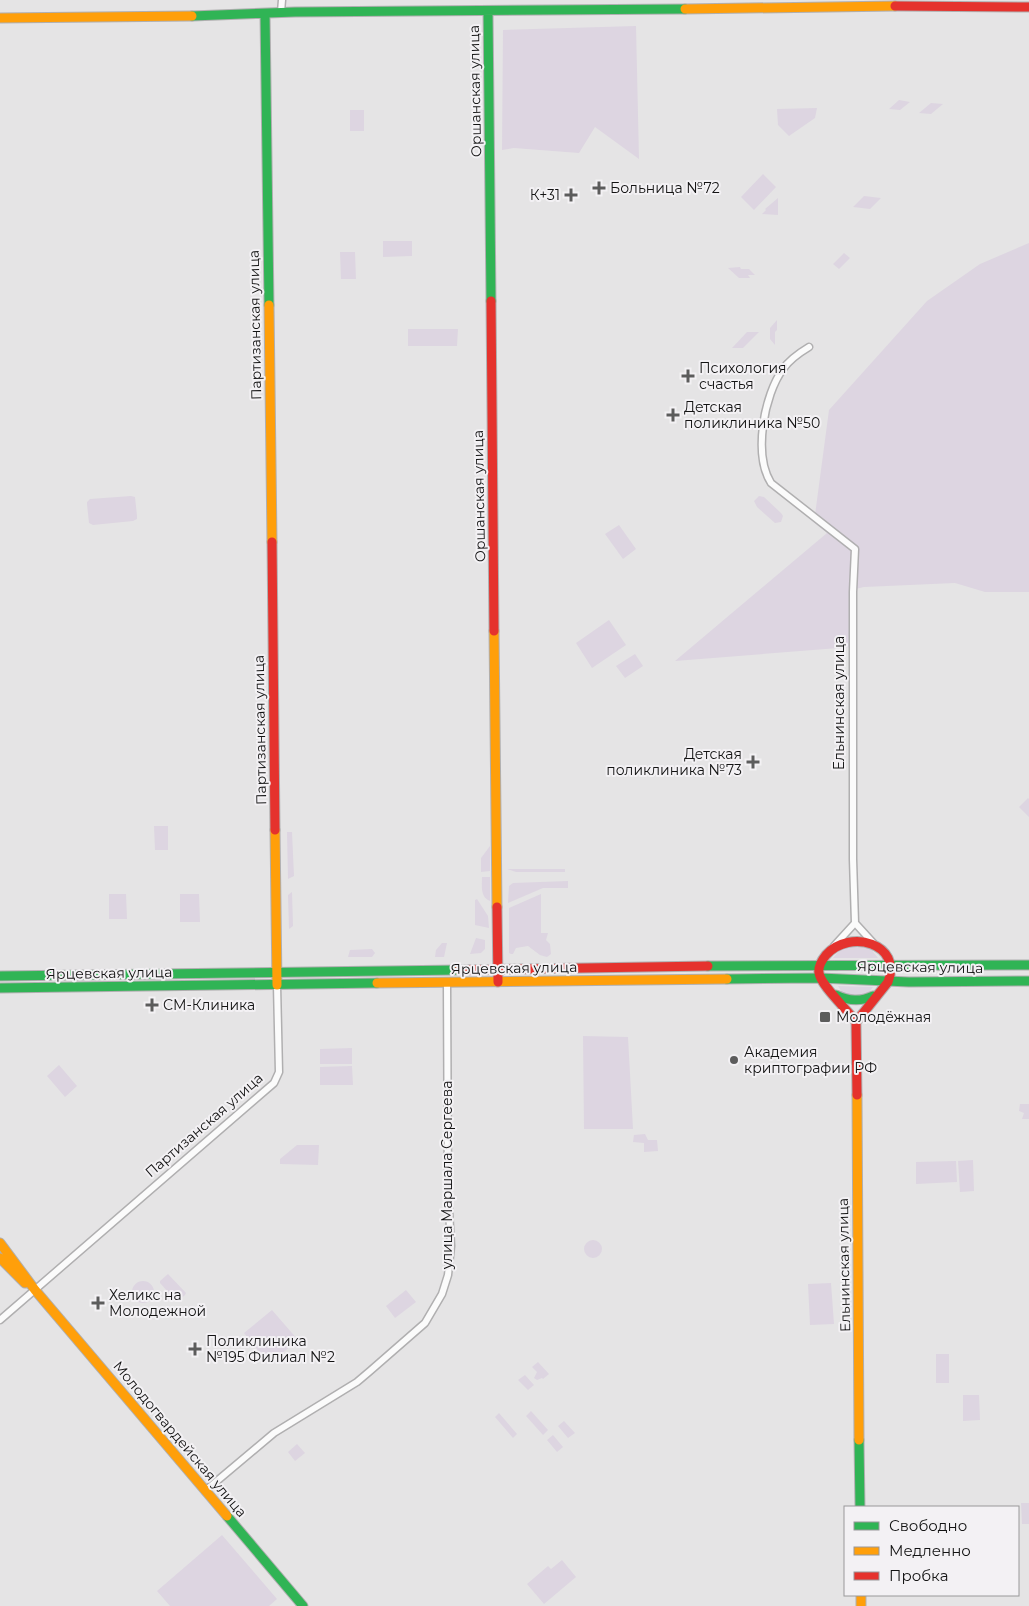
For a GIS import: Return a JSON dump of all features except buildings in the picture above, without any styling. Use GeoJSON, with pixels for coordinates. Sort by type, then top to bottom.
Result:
{"type":"FeatureCollection","features":[{"type":"Feature","properties":{"kind":"street"},"geometry":{"type":"LineString","coordinates":[[281,12],[282,0]]}},
{"type":"Feature","properties":{"kind":"street"},"geometry":{"type":"LineString","coordinates":[[0,18],[265,14],[281,12],[888,6],[1029,7]]}},
{"type":"Feature","properties":{"kind":"street","name":"Оршанская улица"},"geometry":{"type":"LineString","coordinates":[[488,11],[498,982]]}},
{"type":"Feature","properties":{"kind":"street","name":"Партизанская улица"},"geometry":{"type":"LineString","coordinates":[[0,1320],[274,1083],[279,1072],[265,14]]}},
{"type":"Feature","properties":{"kind":"street","name":"Ельнинская улица"},"geometry":{"type":"LineString","coordinates":[[809,347],[789,362],[775,381],[766,408],[762,442],[763,455],[769,479],[775,486],[855,549],[853,592],[853,860],[855,923]]}},
{"type":"Feature","properties":{"kind":"street"},"geometry":{"type":"LineString","coordinates":[[855,923],[878,948],[890,964],[891,974],[888,982],[862,1012],[856,1022],[820,978],[820,965],[832,948],[855,923]]}},
{"type":"Feature","properties":{"kind":"street"},"geometry":{"type":"LineString","coordinates":[[832,948],[844,941],[854,939],[862,940],[878,948]]}},
{"type":"Feature","properties":{"kind":"street","name":"Ярцевская улица"},"geometry":{"type":"LineString","coordinates":[[0,976],[890,964],[1029,965]]}},
{"type":"Feature","properties":{"kind":"street"},"geometry":{"type":"LineString","coordinates":[[971,964],[967,966],[965,972],[967,978],[971,981]]}},
{"type":"Feature","properties":{"kind":"street","name":"Ярцевская улица"},"geometry":{"type":"LineString","coordinates":[[0,988],[820,978],[888,982],[1029,980]]}},
{"type":"Feature","properties":{"kind":"street","name":"улица Маршала Сергеева"},"geometry":{"type":"LineString","coordinates":[[205,1491],[274,1432],[357,1382],[425,1323],[442,1294],[448,1275],[451,1246],[448,1182],[447,983]]}},
{"type":"Feature","properties":{"kind":"street"},"geometry":{"type":"LineString","coordinates":[[834,994],[857,1001],[866,1000],[878,994]]}},
{"type":"Feature","properties":{"kind":"street","name":"Ельнинская улица"},"geometry":{"type":"LineString","coordinates":[[856,1022],[860,1506]]}},
{"type":"Feature","properties":{"kind":"street","name":"Молодогвардейская улица"},"geometry":{"type":"LineString","coordinates":[[0,1242],[35,1290],[303,1606]]}},
{"type":"Feature","properties":{"kind":"street","name":"Молодогвардейская улица"},"geometry":{"type":"LineString","coordinates":[[0,1258],[35,1290]]}},
{"type":"Feature","properties":{"kind":"shaded area"},"geometry":{"type":"Polygon","coordinates":[[[636,26],[639,159],[595,127],[579,153],[514,148],[502,150],[503,30],[636,26]]]}},
{"type":"Feature","properties":{"kind":"shaded area"},"geometry":{"type":"Polygon","coordinates":[[[899,100],[910,102],[900,110],[889,109],[899,100]]]}},
{"type":"Feature","properties":{"kind":"shaded area"},"geometry":{"type":"Polygon","coordinates":[[[931,103],[943,104],[931,114],[919,113],[931,103]]]}},
{"type":"Feature","properties":{"kind":"shaded area"},"geometry":{"type":"Polygon","coordinates":[[[817,108],[815,118],[789,136],[778,125],[777,109],[817,108]]]}},
{"type":"Feature","properties":{"kind":"shaded area"},"geometry":{"type":"Polygon","coordinates":[[[350,110],[364,110],[364,131],[350,131],[350,110]]]}},
{"type":"Feature","properties":{"kind":"shaded area"},"geometry":{"type":"Polygon","coordinates":[[[763,174],[776,187],[754,210],[741,197],[763,174]]]}},
{"type":"Feature","properties":{"kind":"shaded area"},"geometry":{"type":"Polygon","coordinates":[[[864,196],[881,198],[870,209],[853,207],[864,196]]]}},
{"type":"Feature","properties":{"kind":"shaded area"},"geometry":{"type":"Polygon","coordinates":[[[778,198],[778,215],[762,214],[765,209],[778,198]]]}},
{"type":"Feature","properties":{"kind":"shaded area"},"geometry":{"type":"Polygon","coordinates":[[[383,241],[412,241],[412,256],[383,257],[383,241]]]}},
{"type":"Feature","properties":{"kind":"shaded area"},"geometry":{"type":"Polygon","coordinates":[[[1029,243],[1029,592],[985,592],[955,583],[864,587],[851,590],[851,647],[675,661],[827,533],[811,520],[815,515],[829,410],[927,301],[980,264],[1029,243]]]}},
{"type":"Feature","properties":{"kind":"shaded area"},"geometry":{"type":"Polygon","coordinates":[[[340,252],[355,252],[356,279],[341,279],[340,252]]]}},
{"type":"Feature","properties":{"kind":"shaded area"},"geometry":{"type":"Polygon","coordinates":[[[844,253],[850,258],[839,269],[833,264],[844,253]]]}},
{"type":"Feature","properties":{"kind":"shaded area"},"geometry":{"type":"Polygon","coordinates":[[[740,267],[741,269],[749,269],[755,275],[748,275],[750,278],[739,278],[728,268],[740,267]]]}},
{"type":"Feature","properties":{"kind":"shaded area"},"geometry":{"type":"Polygon","coordinates":[[[777,320],[775,345],[770,339],[770,328],[777,320]]]}},
{"type":"Feature","properties":{"kind":"shaded area"},"geometry":{"type":"Polygon","coordinates":[[[408,329],[458,329],[457,346],[408,346],[408,329]]]}},
{"type":"Feature","properties":{"kind":"shaded area"},"geometry":{"type":"Polygon","coordinates":[[[747,332],[759,332],[743,348],[732,348],[747,332]]]}},
{"type":"Feature","properties":{"kind":"shaded area"},"geometry":{"type":"Polygon","coordinates":[[[759,496],[764,497],[781,513],[783,516],[781,522],[775,523],[757,507],[754,501],[759,496]]]}},
{"type":"Feature","properties":{"kind":"shaded area"},"geometry":{"type":"Polygon","coordinates":[[[135,497],[137,519],[93,525],[89,523],[87,502],[90,499],[135,497]]]}},
{"type":"Feature","properties":{"kind":"shaded area"},"geometry":{"type":"Polygon","coordinates":[[[619,525],[636,549],[623,559],[605,534],[619,525]]]}},
{"type":"Feature","properties":{"kind":"shaded area"},"geometry":{"type":"Polygon","coordinates":[[[609,620],[626,645],[592,668],[576,643],[609,620]]]}},
{"type":"Feature","properties":{"kind":"shaded area"},"geometry":{"type":"Polygon","coordinates":[[[635,654],[643,666],[625,678],[616,666],[635,654]]]}},
{"type":"Feature","properties":{"kind":"shaded area"},"geometry":{"type":"Polygon","coordinates":[[[1029,799],[1029,817],[1019,807],[1029,799]]]}},
{"type":"Feature","properties":{"kind":"shaded area"},"geometry":{"type":"Polygon","coordinates":[[[154,826],[168,826],[168,850],[155,850],[154,826]]]}},
{"type":"Feature","properties":{"kind":"shaded area"},"geometry":{"type":"Polygon","coordinates":[[[287,832],[292,832],[294,876],[288,879],[287,832]]]}},
{"type":"Feature","properties":{"kind":"shaded area"},"geometry":{"type":"Polygon","coordinates":[[[490,846],[490,871],[481,872],[481,858],[490,846]]]}},
{"type":"Feature","properties":{"kind":"shaded area"},"geometry":{"type":"Polygon","coordinates":[[[507,869],[565,869],[565,872],[516,872],[507,869]]]}},
{"type":"Feature","properties":{"kind":"shaded area"},"geometry":{"type":"Polygon","coordinates":[[[482,877],[490,877],[490,901],[483,894],[482,877]]]}},
{"type":"Feature","properties":{"kind":"shaded area"},"geometry":{"type":"Polygon","coordinates":[[[568,881],[568,888],[543,888],[508,903],[509,886],[513,883],[568,881]]]}},
{"type":"Feature","properties":{"kind":"shaded area"},"geometry":{"type":"Polygon","coordinates":[[[292,892],[293,926],[289,929],[288,895],[292,892]]]}},
{"type":"Feature","properties":{"kind":"shaded area"},"geometry":{"type":"Polygon","coordinates":[[[109,894],[126,894],[127,919],[109,919],[109,894]]]}},
{"type":"Feature","properties":{"kind":"shaded area"},"geometry":{"type":"Polygon","coordinates":[[[180,894],[199,894],[200,922],[180,922],[180,894]]]}},
{"type":"Feature","properties":{"kind":"shaded area"},"geometry":{"type":"Polygon","coordinates":[[[541,894],[541,933],[548,933],[546,940],[550,944],[551,954],[547,957],[540,955],[528,946],[516,948],[513,954],[509,953],[509,908],[541,894]]]}},
{"type":"Feature","properties":{"kind":"shaded area"},"geometry":{"type":"Polygon","coordinates":[[[477,899],[488,916],[489,928],[475,925],[475,900],[477,899]]]}},
{"type":"Feature","properties":{"kind":"shaded area"},"geometry":{"type":"Polygon","coordinates":[[[476,938],[485,940],[485,949],[481,953],[470,954],[476,938]]]}},
{"type":"Feature","properties":{"kind":"shaded area"},"geometry":{"type":"Polygon","coordinates":[[[442,943],[447,943],[444,957],[435,957],[436,950],[442,943]]]}},
{"type":"Feature","properties":{"kind":"shaded area"},"geometry":{"type":"Polygon","coordinates":[[[855,943],[870,948],[878,958],[833,958],[843,946],[855,943]]]}},
{"type":"Feature","properties":{"kind":"shaded area"},"geometry":{"type":"Polygon","coordinates":[[[372,949],[375,953],[372,957],[348,957],[350,950],[372,949]]]}},
{"type":"Feature","properties":{"kind":"shaded area"},"geometry":{"type":"Polygon","coordinates":[[[838,986],[873,987],[863,996],[856,997],[843,994],[838,986]]]}},
{"type":"Feature","properties":{"kind":"shaded area"},"geometry":{"type":"Polygon","coordinates":[[[583,1036],[628,1037],[633,1129],[584,1129],[583,1036]]]}},
{"type":"Feature","properties":{"kind":"shaded area"},"geometry":{"type":"Polygon","coordinates":[[[352,1048],[352,1064],[320,1064],[320,1049],[352,1048]]]}},
{"type":"Feature","properties":{"kind":"shaded area"},"geometry":{"type":"Polygon","coordinates":[[[59,1065],[77,1086],[65,1097],[47,1076],[59,1065]]]}},
{"type":"Feature","properties":{"kind":"shaded area"},"geometry":{"type":"Polygon","coordinates":[[[352,1066],[353,1085],[320,1085],[320,1067],[352,1066]]]}},
{"type":"Feature","properties":{"kind":"shaded area"},"geometry":{"type":"Polygon","coordinates":[[[1020,1104],[1029,1104],[1029,1119],[1022,1119],[1024,1113],[1019,1111],[1020,1104]]]}},
{"type":"Feature","properties":{"kind":"shaded area"},"geometry":{"type":"Polygon","coordinates":[[[645,1134],[648,1140],[657,1140],[658,1151],[644,1152],[644,1143],[633,1142],[634,1135],[645,1134]]]}},
{"type":"Feature","properties":{"kind":"shaded area"},"geometry":{"type":"Polygon","coordinates":[[[297,1145],[319,1145],[318,1165],[280,1164],[280,1159],[297,1145]]]}},
{"type":"Feature","properties":{"kind":"shaded area"},"geometry":{"type":"Polygon","coordinates":[[[973,1160],[974,1191],[960,1192],[958,1161],[973,1160]]]}},
{"type":"Feature","properties":{"kind":"shaded area"},"geometry":{"type":"Polygon","coordinates":[[[956,1161],[957,1182],[916,1184],[916,1162],[956,1161]]]}},
{"type":"Feature","properties":{"kind":"shaded area"},"geometry":{"type":"Polygon","coordinates":[[[593,1240],[599,1243],[602,1249],[599,1255],[593,1258],[587,1255],[584,1249],[587,1243],[593,1240]]]}},
{"type":"Feature","properties":{"kind":"shaded area"},"geometry":{"type":"Polygon","coordinates":[[[168,1274],[186,1293],[177,1302],[160,1283],[168,1274]]]}},
{"type":"Feature","properties":{"kind":"shaded area"},"geometry":{"type":"Polygon","coordinates":[[[143,1281],[151,1284],[154,1292],[151,1300],[143,1303],[135,1300],[132,1292],[135,1284],[143,1281]]]}},
{"type":"Feature","properties":{"kind":"shaded area"},"geometry":{"type":"Polygon","coordinates":[[[831,1283],[834,1324],[810,1325],[808,1284],[831,1283]]]}},
{"type":"Feature","properties":{"kind":"shaded area"},"geometry":{"type":"Polygon","coordinates":[[[406,1290],[416,1302],[395,1318],[386,1306],[406,1290]]]}},
{"type":"Feature","properties":{"kind":"shaded area"},"geometry":{"type":"Polygon","coordinates":[[[272,1310],[298,1340],[269,1364],[244,1333],[272,1310]]]}},
{"type":"Feature","properties":{"kind":"shaded area"},"geometry":{"type":"Polygon","coordinates":[[[936,1354],[949,1354],[949,1383],[936,1383],[936,1354]]]}},
{"type":"Feature","properties":{"kind":"shaded area"},"geometry":{"type":"Polygon","coordinates":[[[538,1362],[549,1374],[543,1379],[537,1380],[534,1378],[537,1372],[532,1367],[538,1362]]]}},
{"type":"Feature","properties":{"kind":"shaded area"},"geometry":{"type":"Polygon","coordinates":[[[525,1375],[534,1385],[528,1390],[518,1380],[525,1375]]]}},
{"type":"Feature","properties":{"kind":"shaded area"},"geometry":{"type":"Polygon","coordinates":[[[963,1395],[979,1395],[980,1420],[963,1421],[963,1395]]]}},
{"type":"Feature","properties":{"kind":"shaded area"},"geometry":{"type":"Polygon","coordinates":[[[531,1411],[548,1430],[543,1435],[526,1416],[531,1411]]]}},
{"type":"Feature","properties":{"kind":"shaded area"},"geometry":{"type":"Polygon","coordinates":[[[499,1413],[517,1434],[513,1438],[495,1417],[499,1413]]]}},
{"type":"Feature","properties":{"kind":"shaded area"},"geometry":{"type":"Polygon","coordinates":[[[564,1421],[575,1433],[568,1438],[558,1426],[564,1421]]]}},
{"type":"Feature","properties":{"kind":"shaded area"},"geometry":{"type":"Polygon","coordinates":[[[553,1435],[563,1447],[557,1452],[547,1440],[553,1435]]]}},
{"type":"Feature","properties":{"kind":"shaded area"},"geometry":{"type":"Polygon","coordinates":[[[297,1444],[305,1453],[295,1461],[288,1452],[297,1444]]]}},
{"type":"Feature","properties":{"kind":"shaded area"},"geometry":{"type":"Polygon","coordinates":[[[1021,1503],[1029,1503],[1029,1524],[1022,1524],[1021,1503]]]}},
{"type":"Feature","properties":{"kind":"shaded area"},"geometry":{"type":"Polygon","coordinates":[[[222,1535],[277,1599],[269,1606],[170,1606],[157,1591],[222,1535]]]}},
{"type":"Feature","properties":{"kind":"shaded area"},"geometry":{"type":"Polygon","coordinates":[[[562,1560],[576,1577],[544,1604],[527,1584],[548,1566],[551,1569],[562,1560]]]}},
{"type":"Feature","properties":{"kind":"traffic: fast"},"geometry":{"type":"LineString","coordinates":[[192,16],[295,12],[685,9]]}},
{"type":"Feature","properties":{"kind":"traffic: fast"},"geometry":{"type":"LineString","coordinates":[[488,11],[491,301]]}},
{"type":"Feature","properties":{"kind":"traffic: fast"},"geometry":{"type":"LineString","coordinates":[[265,14],[269,305]]}},
{"type":"Feature","properties":{"kind":"traffic: fast"},"geometry":{"type":"LineString","coordinates":[[708,966],[1029,965]]}},
{"type":"Feature","properties":{"kind":"traffic: fast"},"geometry":{"type":"LineString","coordinates":[[0,976],[459,970]]}},
{"type":"Feature","properties":{"kind":"traffic: fast"},"geometry":{"type":"LineString","coordinates":[[727,979],[820,978],[909,982],[1029,981]]}},
{"type":"Feature","properties":{"kind":"traffic: fast"},"geometry":{"type":"LineString","coordinates":[[0,988],[377,983]]}},
{"type":"Feature","properties":{"kind":"traffic: fast"},"geometry":{"type":"LineString","coordinates":[[836,995],[854,1000],[873,996]]}},
{"type":"Feature","properties":{"kind":"traffic: fast"},"geometry":{"type":"LineString","coordinates":[[859,1440],[860,1506]]}},
{"type":"Feature","properties":{"kind":"traffic: fast"},"geometry":{"type":"LineString","coordinates":[[227,1516],[303,1606]]}},
{"type":"Feature","properties":{"kind":"traffic: slow"},"geometry":{"type":"LineString","coordinates":[[685,9],[895,6]]}},
{"type":"Feature","properties":{"kind":"traffic: slow"},"geometry":{"type":"LineString","coordinates":[[0,18],[192,16]]}},
{"type":"Feature","properties":{"kind":"traffic: slow"},"geometry":{"type":"LineString","coordinates":[[269,305],[272,542]]}},
{"type":"Feature","properties":{"kind":"traffic: slow"},"geometry":{"type":"LineString","coordinates":[[494,631],[497,907]]}},
{"type":"Feature","properties":{"kind":"traffic: slow"},"geometry":{"type":"LineString","coordinates":[[275,830],[277,985]]}},
{"type":"Feature","properties":{"kind":"traffic: slow"},"geometry":{"type":"LineString","coordinates":[[377,983],[727,979]]}},
{"type":"Feature","properties":{"kind":"traffic: slow"},"geometry":{"type":"LineString","coordinates":[[857,1095],[859,1440]]}},
{"type":"Feature","properties":{"kind":"traffic: slow"},"geometry":{"type":"LineString","coordinates":[[0,1243],[35,1290],[227,1516]]}},
{"type":"Feature","properties":{"kind":"traffic: slow"},"geometry":{"type":"LineString","coordinates":[[0,1258],[25,1283]]}},
{"type":"Feature","properties":{"kind":"traffic: slow"},"geometry":{"type":"LineString","coordinates":[[861,1596],[861,1606]]}},
{"type":"Feature","properties":{"kind":"traffic: jam"},"geometry":{"type":"LineString","coordinates":[[895,6],[1029,7]]}},
{"type":"Feature","properties":{"kind":"traffic: jam"},"geometry":{"type":"LineString","coordinates":[[491,301],[494,631]]}},
{"type":"Feature","properties":{"kind":"traffic: jam"},"geometry":{"type":"LineString","coordinates":[[272,542],[275,830]]}},
{"type":"Feature","properties":{"kind":"traffic: jam"},"geometry":{"type":"LineString","coordinates":[[497,907],[498,982]]}},
{"type":"Feature","properties":{"kind":"traffic: jam"},"geometry":{"type":"LineString","coordinates":[[856,1022],[829,991],[819,973],[826,955],[836,947],[848,942],[872,944],[888,958],[891,969],[888,982],[856,1022],[857,1095]]}},
{"type":"Feature","properties":{"kind":"traffic: jam"},"geometry":{"type":"LineString","coordinates":[[459,970],[708,966]]}},
{"type":"Feature","properties":{"kind":"place","name":"Больница №72"},"geometry":{"type":"Point","coordinates":[599,188]}},
{"type":"Feature","properties":{"kind":"place","name":"К+31"},"geometry":{"type":"Point","coordinates":[571,195]}},
{"type":"Feature","properties":{"kind":"place","name":"Психология счастья"},"geometry":{"type":"Point","coordinates":[688,376]}},
{"type":"Feature","properties":{"kind":"place","name":"Детская поликлиника №50"},"geometry":{"type":"Point","coordinates":[673,415]}},
{"type":"Feature","properties":{"kind":"place","name":"Детская поликлиника №73"},"geometry":{"type":"Point","coordinates":[753,762]}},
{"type":"Feature","properties":{"kind":"place","name":"СМ-Клиника"},"geometry":{"type":"Point","coordinates":[152,1005]}},
{"type":"Feature","properties":{"kind":"place","name":"Молодёжная"},"geometry":{"type":"Point","coordinates":[825,1017]}},
{"type":"Feature","properties":{"kind":"place","name":"Академия криптографии РФ"},"geometry":{"type":"Point","coordinates":[734,1060]}},
{"type":"Feature","properties":{"kind":"place","name":"Хеликс на Молодежной"},"geometry":{"type":"Point","coordinates":[98,1303]}},
{"type":"Feature","properties":{"kind":"place","name":"Поликлиника №195 Филиал №2"},"geometry":{"type":"Point","coordinates":[195,1349]}}]}
